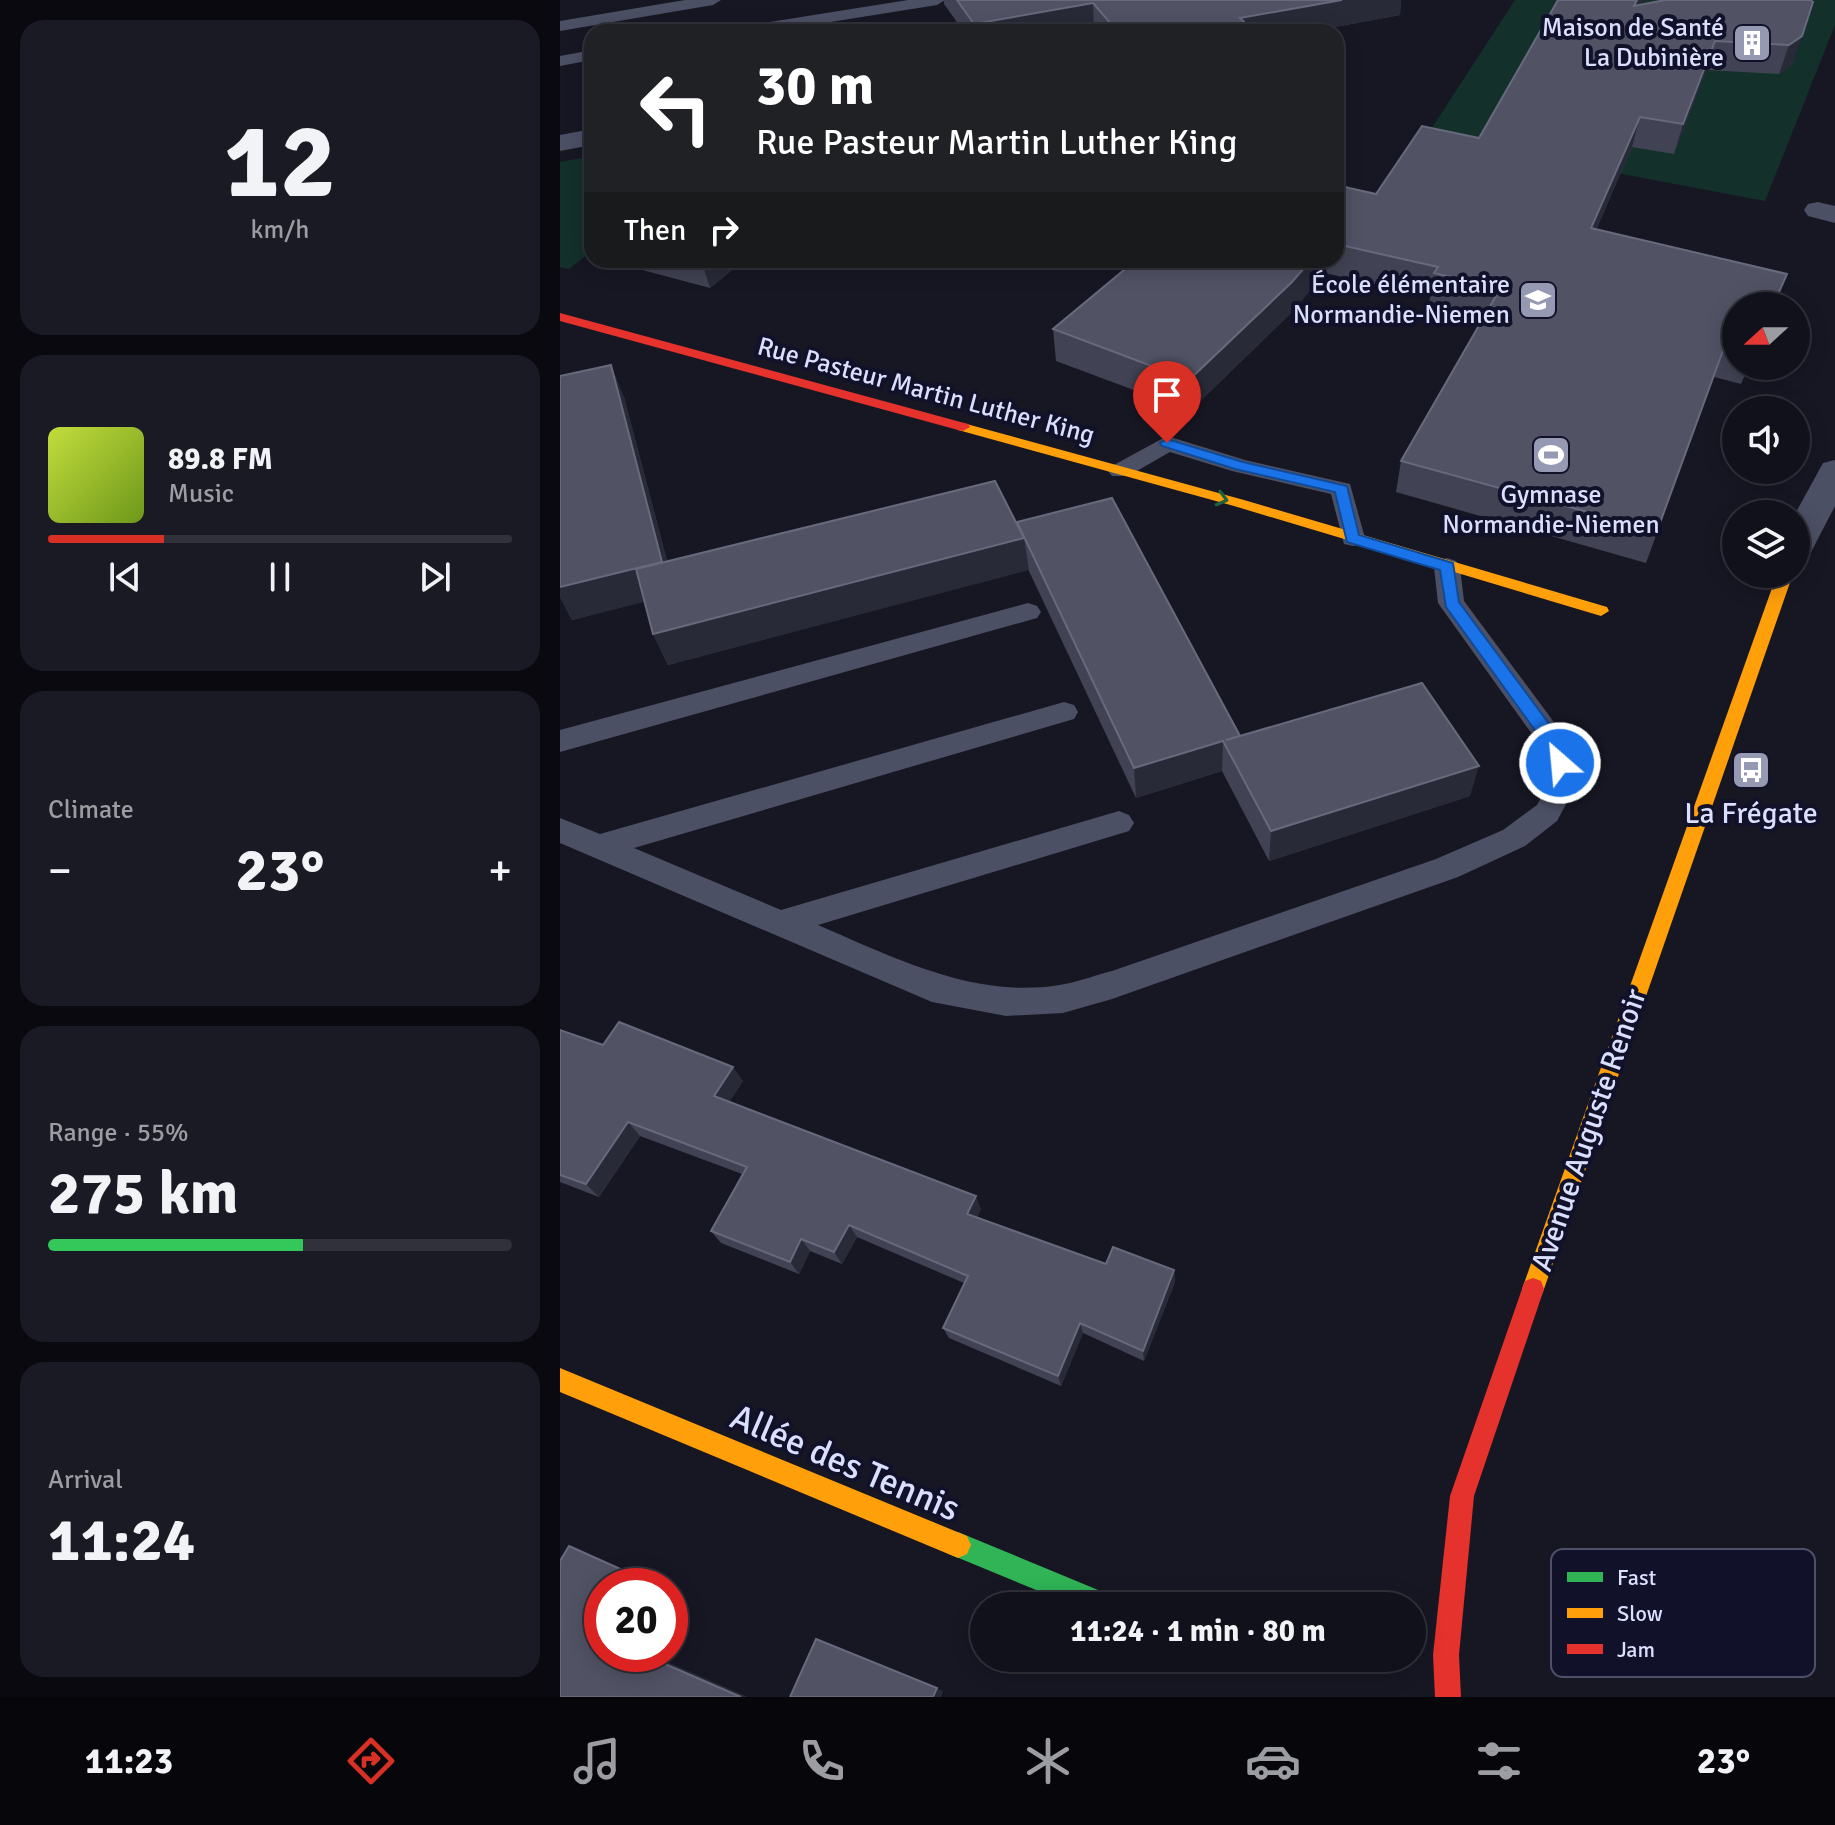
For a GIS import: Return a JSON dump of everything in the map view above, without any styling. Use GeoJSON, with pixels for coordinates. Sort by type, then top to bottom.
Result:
{"type":"FeatureCollection","features":[{"type":"Feature","properties":{"kind":"street"},"geometry":{"type":"LineString","coordinates":[[560,143],[584,138]]}},
{"type":"Feature","properties":{"kind":"street","name":"Rue Pasteur Martin Luther King"},"geometry":{"type":"LineString","coordinates":[[560,317],[1120,471],[1601,611]]}},
{"type":"Feature","properties":{"kind":"street"},"geometry":{"type":"LineString","coordinates":[[1810,520],[1835,471]]}},
{"type":"Feature","properties":{"kind":"street","name":"Avenue Auguste Renoir"},"geometry":{"type":"LineString","coordinates":[[1448,1697],[1446,1655],[1462,1496],[1603,1084],[1715,777],[1760,634],[1779,588]]}},
{"type":"Feature","properties":{"kind":"street","name":"Allée des Tennis"},"geometry":{"type":"LineString","coordinates":[[560,1380],[1072,1592]]}},
{"type":"Feature","properties":{"kind":"lane"},"geometry":{"type":"LineString","coordinates":[[560,26],[713,0]]}},
{"type":"Feature","properties":{"kind":"lane"},"geometry":{"type":"LineString","coordinates":[[787,24],[928,1]]}},
{"type":"Feature","properties":{"kind":"lane"},"geometry":{"type":"LineString","coordinates":[[560,61],[584,56]]}},
{"type":"Feature","properties":{"kind":"lane"},"geometry":{"type":"LineString","coordinates":[[1120,471],[1167,443],[1240,466],[1342,489],[1353,538]]}},
{"type":"Feature","properties":{"kind":"lane"},"geometry":{"type":"LineString","coordinates":[[560,830],[932,988],[1006,1002],[1063,999],[1112,985],[1447,868],[1514,838],[1547,813],[1565,780],[1555,745],[1451,603],[1447,567]]}},
{"type":"Feature","properties":{"kind":"lane"},"geometry":{"type":"LineString","coordinates":[[560,741],[1028,612]]}},
{"type":"Feature","properties":{"kind":"lane"},"geometry":{"type":"LineString","coordinates":[[600,846],[1064,712]]}},
{"type":"Feature","properties":{"kind":"lane"},"geometry":{"type":"LineString","coordinates":[[779,924],[1119,823]]}},
{"type":"Feature","properties":{"kind":"green space"},"geometry":{"type":"Polygon","coordinates":[[[1515,0],[1835,0],[1835,25],[1765,201],[1426,137],[1515,0]]]}},
{"type":"Feature","properties":{"kind":"green space"},"geometry":{"type":"Polygon","coordinates":[[[584,158],[584,257],[569,269],[560,267],[560,162],[584,158]]]}},
{"type":"Feature","properties":{"kind":"building"},"geometry":{"type":"Polygon","coordinates":[[[957,0],[1342,0],[1240,18],[1246,24],[1111,24],[1093,3],[974,24],[957,0]]]}},
{"type":"Feature","properties":{"kind":"building"},"geometry":{"type":"Polygon","coordinates":[[[1558,0],[1637,0],[1634,6],[1665,0],[1813,2],[1802,36],[1789,45],[1715,41],[1683,124],[1640,117],[1591,228],[1787,274],[1779,292],[1722,292],[1722,353],[1657,531],[1401,461],[1500,289],[1434,273],[1438,267],[1344,246],[1344,187],[1376,194],[1422,126],[1479,138],[1558,0]]]}},
{"type":"Feature","properties":{"kind":"building"},"geometry":{"type":"Polygon","coordinates":[[[1126,268],[1304,268],[1189,380],[1053,329],[1126,268]]]}},
{"type":"Feature","properties":{"kind":"building"},"geometry":{"type":"Polygon","coordinates":[[[611,365],[662,562],[560,587],[560,376],[611,365]]]}},
{"type":"Feature","properties":{"kind":"building"},"geometry":{"type":"Polygon","coordinates":[[[995,481],[1024,538],[653,634],[636,569],[995,481]]]}},
{"type":"Feature","properties":{"kind":"building"},"geometry":{"type":"Polygon","coordinates":[[[1112,498],[1240,736],[1422,683],[1479,766],[1271,831],[1223,741],[1134,768],[1017,522],[1112,498]]]}},
{"type":"Feature","properties":{"kind":"building"},"geometry":{"type":"Polygon","coordinates":[[[619,1022],[733,1067],[714,1096],[976,1196],[967,1214],[1106,1264],[1113,1247],[1174,1270],[1143,1351],[1080,1323],[1058,1376],[943,1328],[968,1276],[849,1225],[834,1252],[801,1239],[790,1262],[711,1231],[747,1167],[628,1122],[586,1184],[560,1175],[560,1030],[603,1045],[619,1022]]]}},
{"type":"Feature","properties":{"kind":"building"},"geometry":{"type":"Polygon","coordinates":[[[569,1546],[618,1568],[584,1568],[584,1672],[683,1672],[741,1697],[560,1697],[560,1561],[569,1546]]]}},
{"type":"Feature","properties":{"kind":"building"},"geometry":{"type":"Polygon","coordinates":[[[816,1639],[937,1688],[933,1697],[790,1697],[816,1639]]]}},
{"type":"Feature","properties":{"kind":"traffic: fast"},"geometry":{"type":"LineString","coordinates":[[958,1545],[1072,1592]]}},
{"type":"Feature","properties":{"kind":"traffic: slow"},"geometry":{"type":"LineString","coordinates":[[963,427],[1239,503],[1601,611]]}},
{"type":"Feature","properties":{"kind":"traffic: slow"},"geometry":{"type":"LineString","coordinates":[[1533,1289],[1779,588]]}},
{"type":"Feature","properties":{"kind":"traffic: slow"},"geometry":{"type":"LineString","coordinates":[[560,1380],[958,1545]]}},
{"type":"Feature","properties":{"kind":"traffic: jam"},"geometry":{"type":"LineString","coordinates":[[560,317],[963,427]]}},
{"type":"Feature","properties":{"kind":"traffic: jam"},"geometry":{"type":"LineString","coordinates":[[1448,1697],[1446,1655],[1462,1496],[1533,1289]]}},
{"type":"Feature","properties":{"kind":"place","name":"Maison de Santé La Dubinière"},"geometry":{"type":"Point","coordinates":[1752,43]}},
{"type":"Feature","properties":{"kind":"place","name":"École élémentaire Normandie-Niemen"},"geometry":{"type":"Point","coordinates":[1538,300]}},
{"type":"Feature","properties":{"kind":"place","name":"Gymnase Normandie-Niemen"},"geometry":{"type":"Point","coordinates":[1551,455]}},
{"type":"Feature","properties":{"kind":"place","name":"La Frégate"},"geometry":{"type":"Point","coordinates":[1751,770]}},
{"type":"Feature","properties":{"kind":"route"},"geometry":{"type":"LineString","coordinates":[[1167,443],[1240,466],[1342,489],[1353,538],[1447,567],[1451,603],[1555,745],[1560,763]]}}]}
